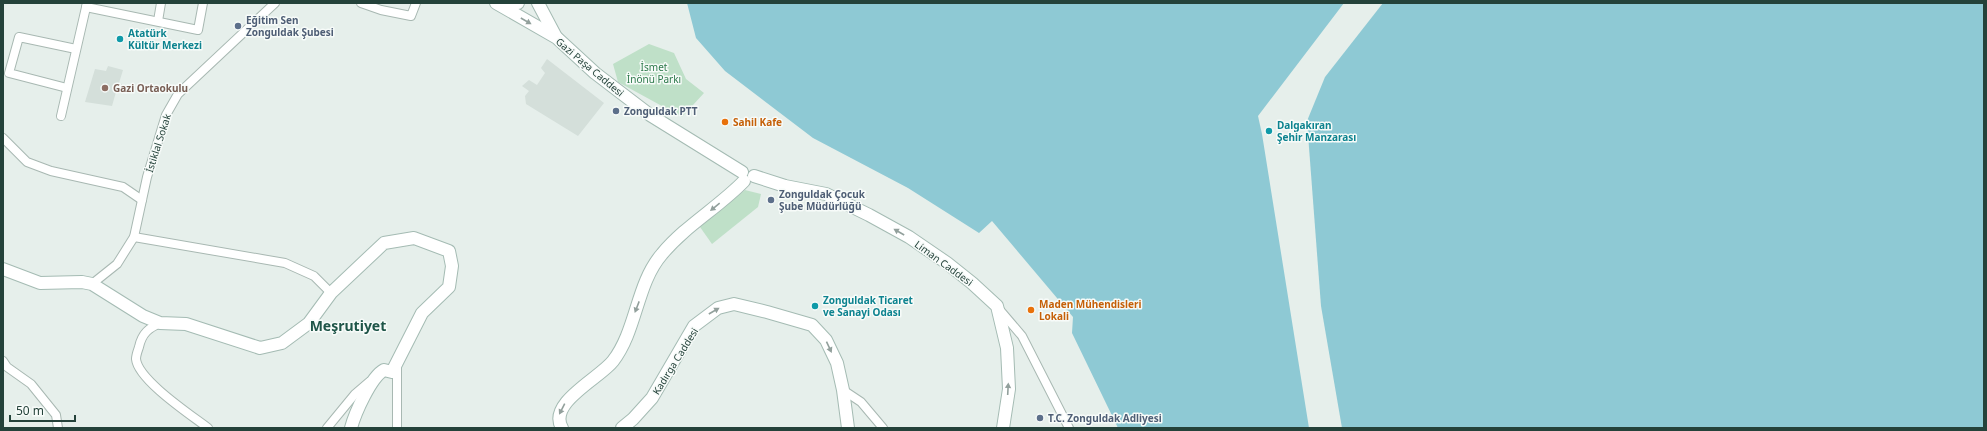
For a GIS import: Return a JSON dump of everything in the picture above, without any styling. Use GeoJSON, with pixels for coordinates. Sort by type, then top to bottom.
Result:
{"type":"FeatureCollection","features":[{"type":"Feature","properties":{"kind":"main road"},"geometry":{"type":"LineString","coordinates":[[498,4],[518,3]]}},
{"type":"Feature","properties":{"kind":"main road"},"geometry":{"type":"LineString","coordinates":[[538,3],[556,38]]}},
{"type":"Feature","properties":{"kind":"main road","name":"Gazi Paşa Caddesi"},"geometry":{"type":"LineString","coordinates":[[498,4],[556,38],[595,73],[650,115],[746,177]]}},
{"type":"Feature","properties":{"kind":"main road"},"geometry":{"type":"LineString","coordinates":[[562,428],[558,422],[559,413],[564,404],[612,362],[621,350],[650,273],[661,254],[746,177]]}},
{"type":"Feature","properties":{"kind":"main road","name":"Liman Caddesi"},"geometry":{"type":"LineString","coordinates":[[746,177],[826,194],[869,215],[909,238],[947,263],[997,306]]}},
{"type":"Feature","properties":{"kind":"main road"},"geometry":{"type":"LineString","coordinates":[[3,269],[40,283],[82,282],[92,284],[131,310],[160,323],[186,324],[260,348],[282,344],[309,323],[331,293],[384,243],[414,238],[449,251],[452,266],[449,287],[422,313],[392,372],[384,370],[379,373],[370,386],[351,428]]}},
{"type":"Feature","properties":{"kind":"main road","name":"Kadırga Caddesi"},"geometry":{"type":"LineString","coordinates":[[622,428],[633,419],[652,398],[694,326],[718,308],[734,304],[812,325],[826,340],[837,363],[843,390],[848,428]]}},
{"type":"Feature","properties":{"kind":"main road"},"geometry":{"type":"LineString","coordinates":[[997,306],[1007,348],[1009,389],[1003,428]]}},
{"type":"Feature","properties":{"kind":"street"},"geometry":{"type":"LineString","coordinates":[[158,21],[161,3]]}},
{"type":"Feature","properties":{"kind":"street"},"geometry":{"type":"LineString","coordinates":[[61,116],[86,5],[198,30],[203,3]]}},
{"type":"Feature","properties":{"kind":"street","name":"İstiklal Sokak"},"geometry":{"type":"LineString","coordinates":[[92,284],[117,264],[134,237],[142,200],[166,115],[178,94],[275,3]]}},
{"type":"Feature","properties":{"kind":"street"},"geometry":{"type":"LineString","coordinates":[[361,3],[381,10],[411,16],[416,3]]}},
{"type":"Feature","properties":{"kind":"street"},"geometry":{"type":"LineString","coordinates":[[67,88],[9,73],[18,37],[76,49]]}},
{"type":"Feature","properties":{"kind":"street"},"geometry":{"type":"LineString","coordinates":[[3,138],[26,162],[51,172],[123,187],[142,200]]}},
{"type":"Feature","properties":{"kind":"street"},"geometry":{"type":"LineString","coordinates":[[134,237],[285,263],[314,276],[331,293]]}},
{"type":"Feature","properties":{"kind":"street","name":"Liman Caddesi"},"geometry":{"type":"LineString","coordinates":[[997,306],[1022,336],[1069,428]]}},
{"type":"Feature","properties":{"kind":"street"},"geometry":{"type":"LineString","coordinates":[[160,323],[147,329],[140,340],[136,358],[141,372],[150,383],[208,428]]}},
{"type":"Feature","properties":{"kind":"street"},"geometry":{"type":"LineString","coordinates":[[397,360],[397,428]]}},
{"type":"Feature","properties":{"kind":"street"},"geometry":{"type":"LineString","coordinates":[[3,361],[7,367],[31,384],[56,415],[58,428]]}},
{"type":"Feature","properties":{"kind":"street"},"geometry":{"type":"LineString","coordinates":[[327,428],[355,394],[379,373]]}},
{"type":"Feature","properties":{"kind":"street"},"geometry":{"type":"LineString","coordinates":[[843,390],[861,402],[883,428]]}},
{"type":"Feature","properties":{"kind":"shaded area"},"geometry":{"type":"Polygon","coordinates":[[[547,59],[604,103],[578,136],[526,104],[525,96],[529,91],[522,86],[529,80],[537,85],[545,73],[541,68],[547,59]]]}},
{"type":"Feature","properties":{"kind":"shaded area","name":"Gazi Ortaokulu"},"geometry":{"type":"Polygon","coordinates":[[[108,66],[123,70],[119,83],[122,84],[119,92],[116,92],[112,106],[85,102],[95,69],[106,71],[108,66]]]}},
{"type":"Feature","properties":{"kind":"green space","name":"İsmet İnönü Parkı"},"geometry":{"type":"Polygon","coordinates":[[[649,44],[674,53],[686,79],[704,93],[682,117],[618,82],[613,64],[649,44]]]}},
{"type":"Feature","properties":{"kind":"green space"},"geometry":{"type":"Polygon","coordinates":[[[745,190],[761,194],[758,207],[712,244],[700,227],[745,190]]]}},
{"type":"Feature","properties":{"kind":"water"},"geometry":{"type":"Polygon","coordinates":[[[687,3],[1344,3],[1258,116],[1309,428],[1118,428],[1072,333],[1073,317],[992,221],[979,233],[908,188],[813,138],[725,71],[696,38],[687,3]]]}},
{"type":"Feature","properties":{"kind":"water"},"geometry":{"type":"Polygon","coordinates":[[[1383,3],[1984,3],[1984,428],[1342,428],[1321,306],[1307,121],[1325,77],[1383,3]]]}},
{"type":"Feature","properties":{"kind":"place","name":"Eğitim Sen Zonguldak Şubesi"},"geometry":{"type":"Point","coordinates":[238,26]}},
{"type":"Feature","properties":{"kind":"place","name":"Atatürk Kültür Merkezi"},"geometry":{"type":"Point","coordinates":[120,39]}},
{"type":"Feature","properties":{"kind":"place","name":"Gazi Ortaokulu"},"geometry":{"type":"Point","coordinates":[105,88]}},
{"type":"Feature","properties":{"kind":"place","name":"Zonguldak PTT"},"geometry":{"type":"Point","coordinates":[616,111]}},
{"type":"Feature","properties":{"kind":"place","name":"Sahil Kafe"},"geometry":{"type":"Point","coordinates":[725,122]}},
{"type":"Feature","properties":{"kind":"place","name":"Dalgakıran Şehir Manzarası"},"geometry":{"type":"Point","coordinates":[1269,131]}},
{"type":"Feature","properties":{"kind":"place","name":"Zonguldak Çocuk Şube Müdürlüğü"},"geometry":{"type":"Point","coordinates":[771,200]}},
{"type":"Feature","properties":{"kind":"place","name":"Zonguldak Ticaret ve Sanayi Odası"},"geometry":{"type":"Point","coordinates":[815,306]}},
{"type":"Feature","properties":{"kind":"place","name":"Maden Mühendisleri Lokali"},"geometry":{"type":"Point","coordinates":[1031,310]}},
{"type":"Feature","properties":{"kind":"place","name":"T.C. Zonguldak Adliyesi"},"geometry":{"type":"Point","coordinates":[1040,418]}},
{"type":"Feature","properties":{"kind":"district","name":"Meşrutiyet"},"geometry":{"type":"Point","coordinates":[348,325]}}]}
